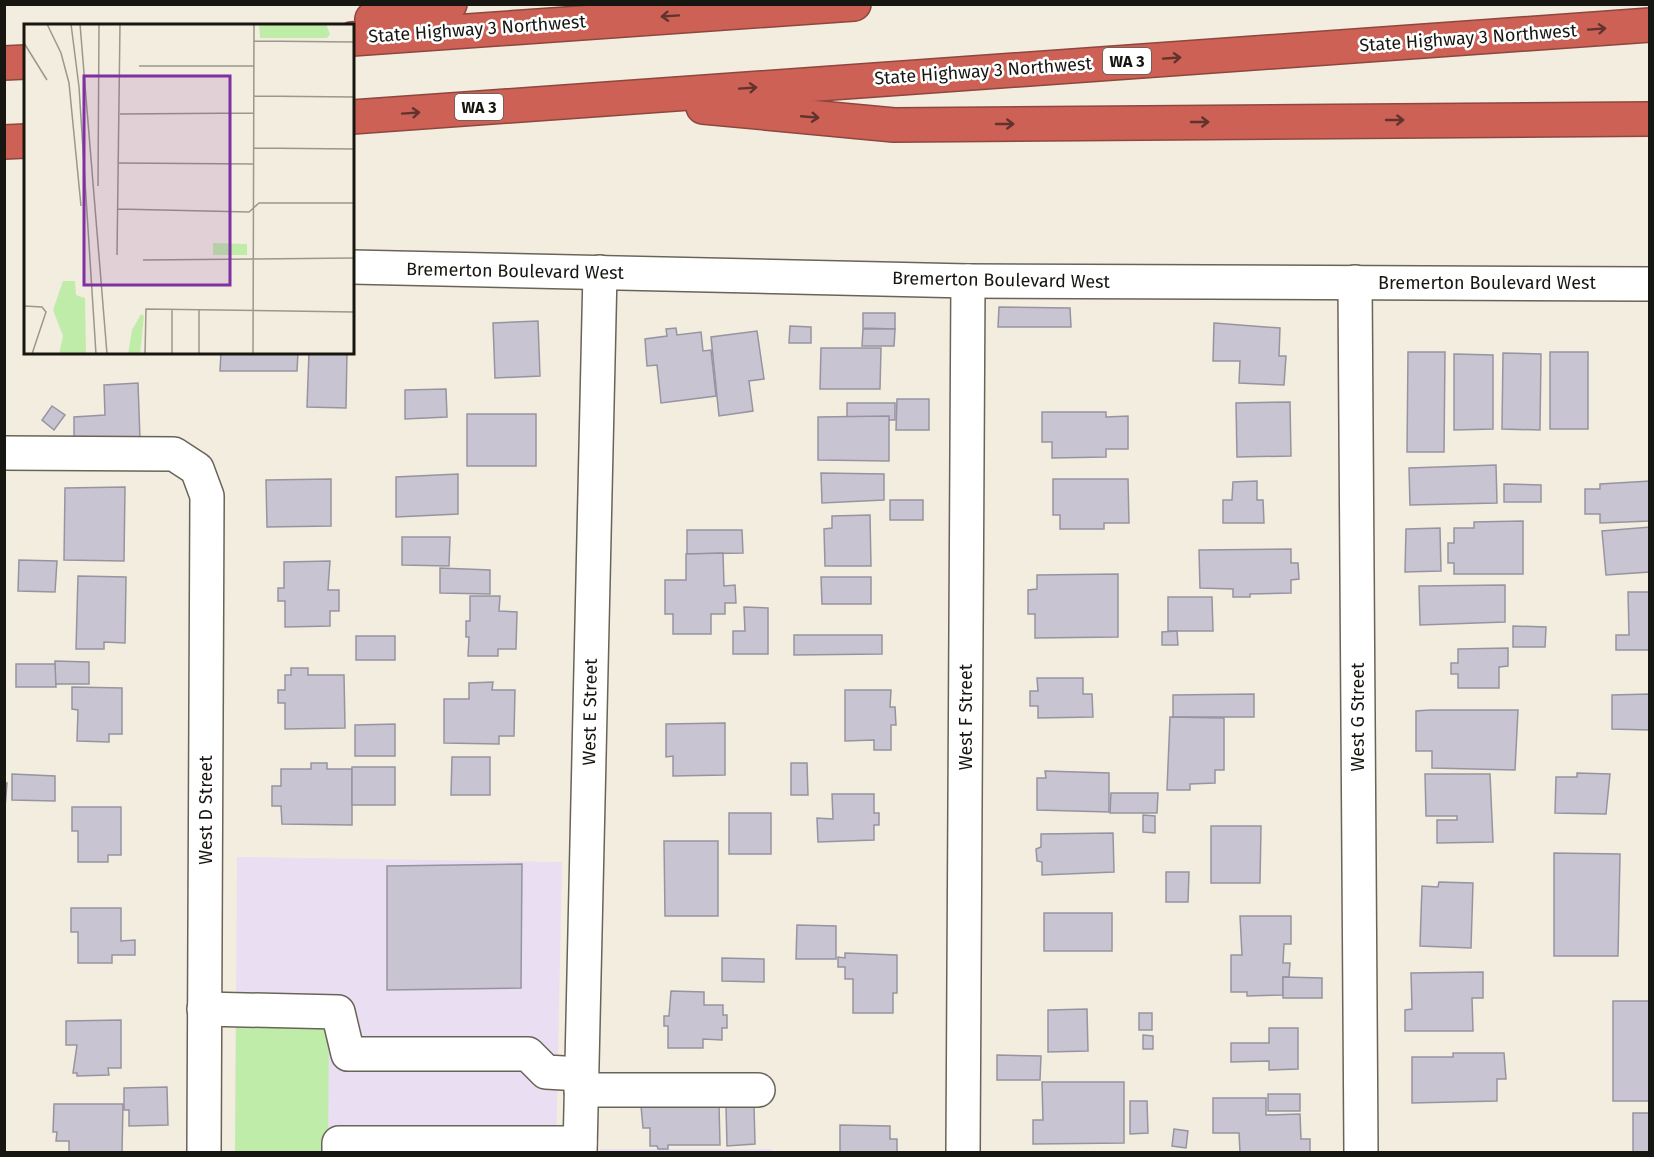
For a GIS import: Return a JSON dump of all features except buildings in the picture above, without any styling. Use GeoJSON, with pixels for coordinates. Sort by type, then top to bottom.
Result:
{"type":"FeatureCollection","features":[{"type":"Feature","properties":{"kind":"highway"},"geometry":{"type":"LineString","coordinates":[[345,24],[450,4]]}},
{"type":"Feature","properties":{"kind":"highway","name":"State Highway 3 Northwest"},"geometry":{"type":"LineString","coordinates":[[354,39],[854,4]]}},
{"type":"Feature","properties":{"kind":"highway","name":"State Highway 3 Northwest"},"geometry":{"type":"LineString","coordinates":[[354,117],[1650,25]]}},
{"type":"Feature","properties":{"kind":"highway"},"geometry":{"type":"LineString","coordinates":[[4,63],[24,62]]}},
{"type":"Feature","properties":{"kind":"highway"},"geometry":{"type":"LineString","coordinates":[[605,98],[894,125],[1650,119]]}},
{"type":"Feature","properties":{"kind":"highway"},"geometry":{"type":"LineString","coordinates":[[4,142],[24,141]]}},
{"type":"Feature","properties":{"kind":"street","name":"Bremerton Boulevard West"},"geometry":{"type":"LineString","coordinates":[[354,267],[968,281],[1650,284]]}},
{"type":"Feature","properties":{"kind":"street","name":"West E Street"},"geometry":{"type":"LineString","coordinates":[[580,1148],[600,272]]}},
{"type":"Feature","properties":{"kind":"street","name":"West F Street"},"geometry":{"type":"LineString","coordinates":[[963,1152],[968,281]]}},
{"type":"Feature","properties":{"kind":"street","name":"West G Street"},"geometry":{"type":"LineString","coordinates":[[1355,282],[1361,1152]]}},
{"type":"Feature","properties":{"kind":"street","name":"West D Street"},"geometry":{"type":"LineString","coordinates":[[4,453],[174,454],[197,469],[207,496],[204,1152]]}},
{"type":"Feature","properties":{"kind":"street"},"geometry":{"type":"LineString","coordinates":[[204,1009],[338,1012],[348,1054],[528,1054],[546,1072],[581,1082],[758,1090]]}},
{"type":"Feature","properties":{"kind":"street"},"geometry":{"type":"LineString","coordinates":[[339,1152],[339,1143],[580,1148]]}},
{"type":"Feature","properties":{"kind":"shaded area"},"geometry":{"type":"Polygon","coordinates":[[[237,857],[562,862],[556,1152],[235,1152],[237,857]]]}},
{"type":"Feature","properties":{"kind":"shaded area"},"geometry":{"type":"Polygon","coordinates":[[[600,1149],[772,1149],[772,1152],[600,1152],[600,1149]]]}},
{"type":"Feature","properties":{"kind":"green space"},"geometry":{"type":"Polygon","coordinates":[[[236,1020],[329,1020],[328,1152],[235,1152],[236,1020]]]}}]}
